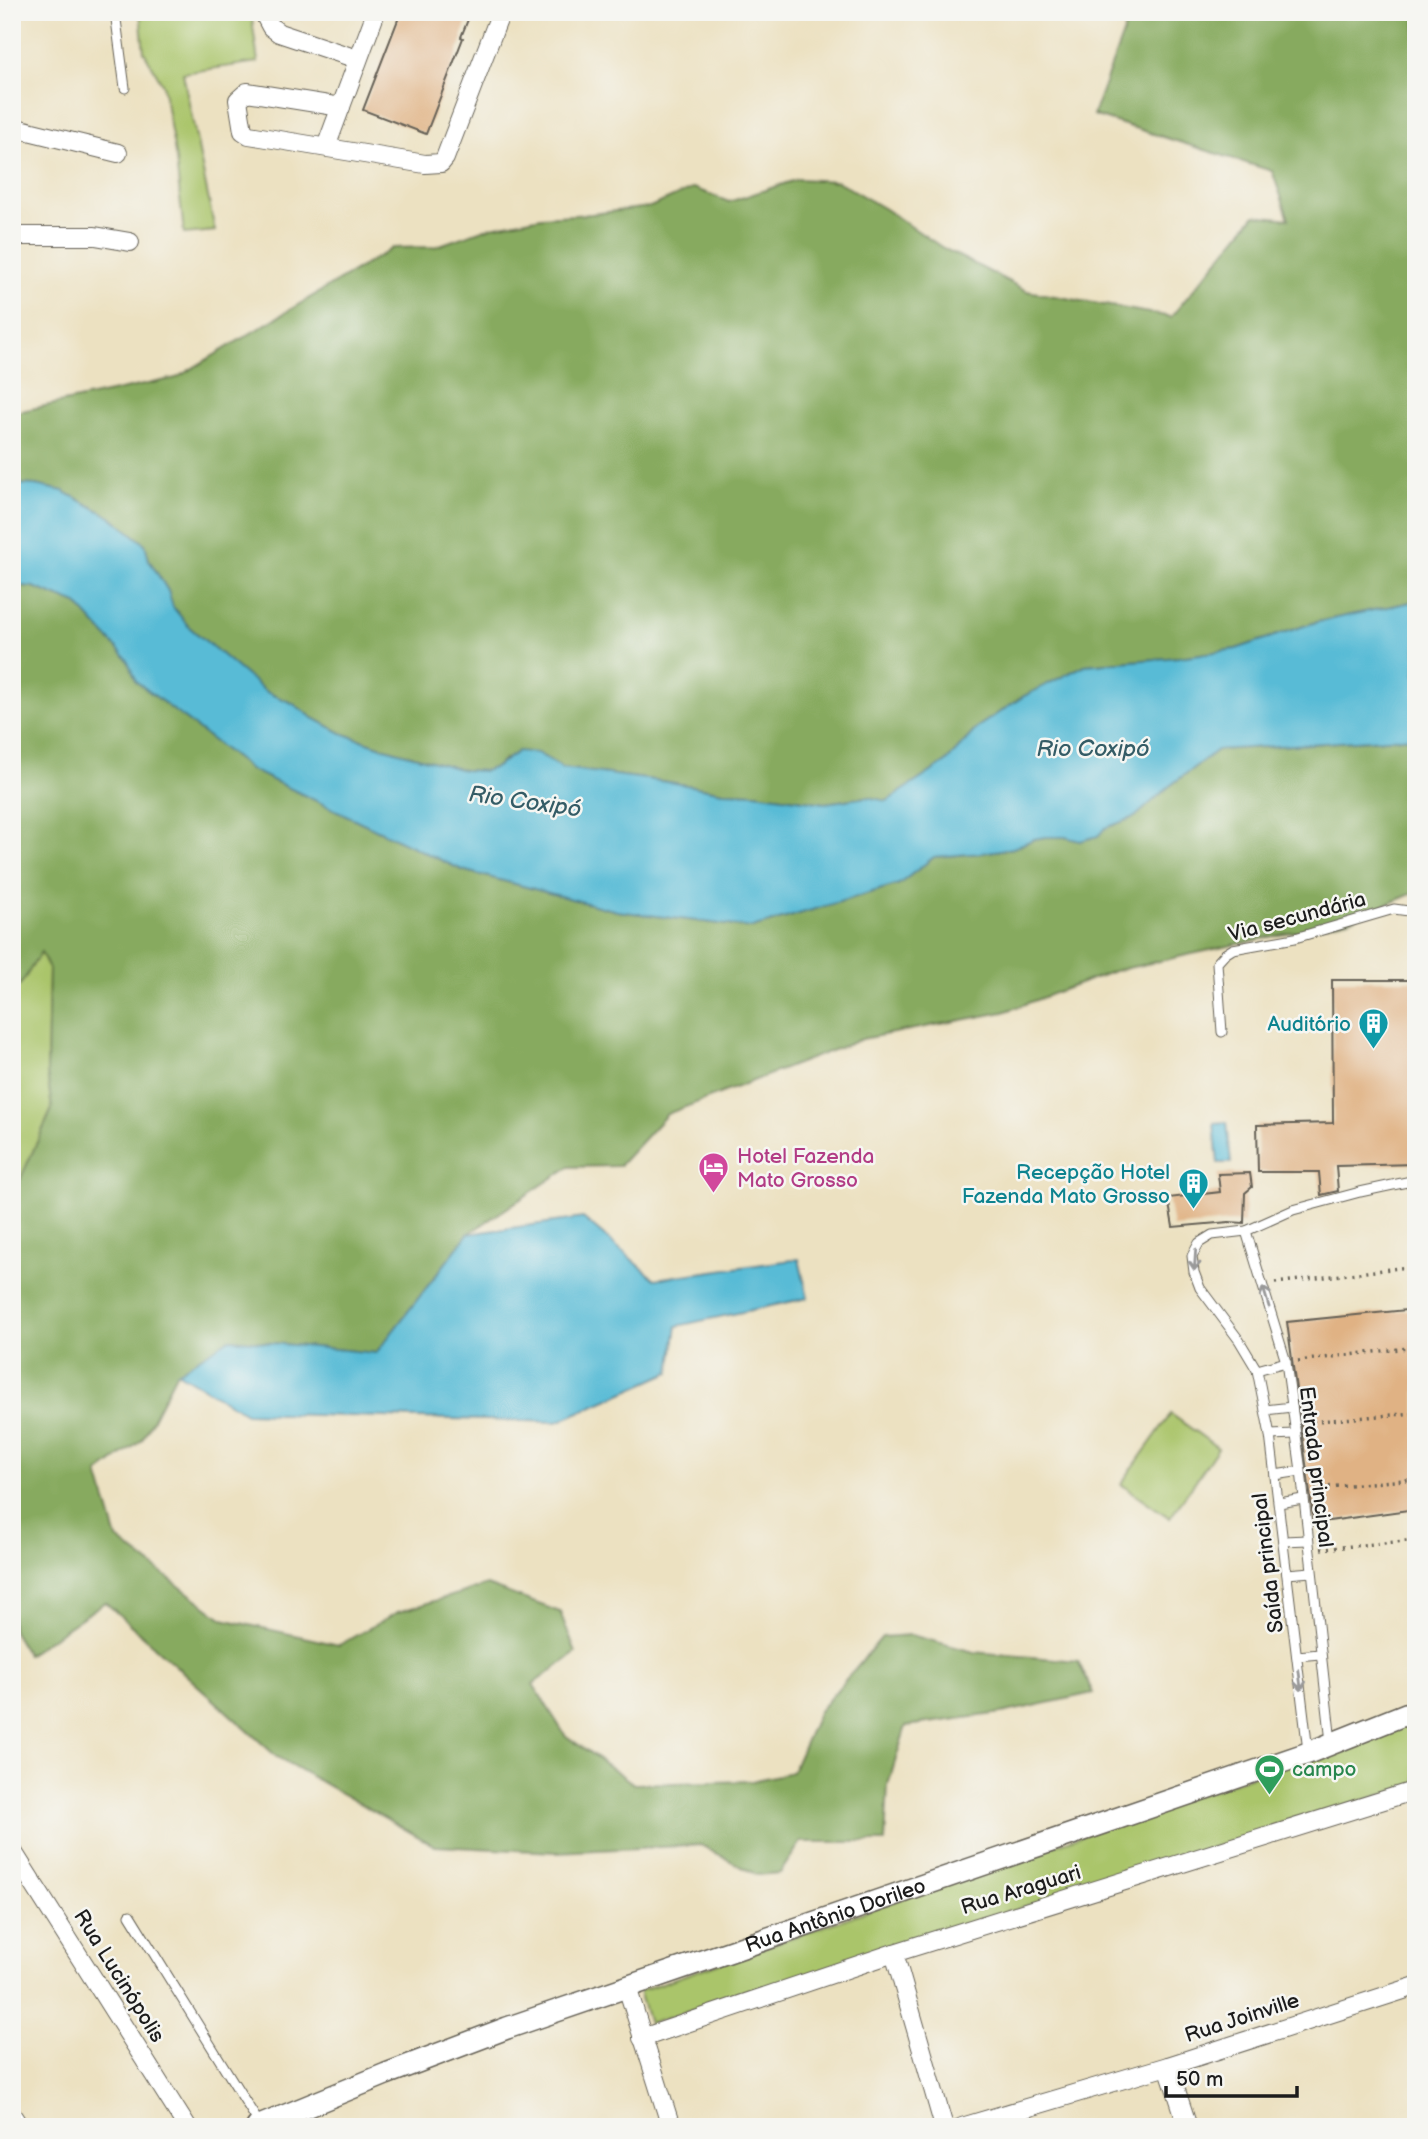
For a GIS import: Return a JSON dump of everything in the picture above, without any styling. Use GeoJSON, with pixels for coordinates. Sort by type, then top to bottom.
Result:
{"type":"FeatureCollection","features":[{"type":"Feature","properties":{"kind":"street"},"geometry":{"type":"LineString","coordinates":[[263,12],[271,27],[279,33],[357,59]]}},
{"type":"Feature","properties":{"kind":"street"},"geometry":{"type":"LineString","coordinates":[[326,147],[376,12]]}},
{"type":"Feature","properties":{"kind":"street"},"geometry":{"type":"LineString","coordinates":[[341,107],[247,92],[238,100],[240,122],[243,131],[249,135],[425,164],[441,163],[500,12]]}},
{"type":"Feature","properties":{"kind":"street"},"geometry":{"type":"LineString","coordinates":[[12,127],[117,153]]}},
{"type":"Feature","properties":{"kind":"street"},"geometry":{"type":"LineString","coordinates":[[12,236],[95,236],[130,242]]}},
{"type":"Feature","properties":{"kind":"street","name":"Rua Antônio Dorileo"},"geometry":{"type":"LineString","coordinates":[[259,2126],[508,2028],[1308,1753],[1416,1710]]}},
{"type":"Feature","properties":{"kind":"street","name":"Rua Araguari"},"geometry":{"type":"LineString","coordinates":[[642,2038],[894,1953],[1416,1790]]}},
{"type":"Feature","properties":{"kind":"street","name":"Rua Lucinópolis"},"geometry":{"type":"LineString","coordinates":[[12,1850],[187,2127]]}},
{"type":"Feature","properties":{"kind":"street"},"geometry":{"type":"LineString","coordinates":[[894,1953],[944,2127]]}},
{"type":"Feature","properties":{"kind":"street","name":"Rua Joinville"},"geometry":{"type":"LineString","coordinates":[[961,2127],[1168,2066],[1416,1986]]}},
{"type":"Feature","properties":{"kind":"street"},"geometry":{"type":"LineString","coordinates":[[627,1987],[671,2127]]}},
{"type":"Feature","properties":{"kind":"street"},"geometry":{"type":"LineString","coordinates":[[1168,2066],[1188,2127]]}},
{"type":"Feature","properties":{"kind":"lane"},"geometry":{"type":"LineString","coordinates":[[115,12],[125,88]]}},
{"type":"Feature","properties":{"kind":"lane","name":"Via secundária"},"geometry":{"type":"LineString","coordinates":[[1222,1032],[1217,962],[1233,949],[1295,938],[1394,909],[1416,912]]}},
{"type":"Feature","properties":{"kind":"lane"},"geometry":{"type":"LineString","coordinates":[[1246,1231],[1293,1210],[1416,1180]]}},
{"type":"Feature","properties":{"kind":"lane","name":"Entrada principal"},"geometry":{"type":"LineString","coordinates":[[1246,1231],[1286,1362],[1301,1471],[1331,1744]]}},
{"type":"Feature","properties":{"kind":"lane","name":"Saída principal"},"geometry":{"type":"LineString","coordinates":[[1246,1231],[1212,1235],[1199,1243],[1192,1256],[1200,1288],[1239,1340],[1257,1370],[1270,1435],[1308,1753]]}},
{"type":"Feature","properties":{"kind":"lane"},"geometry":{"type":"LineString","coordinates":[[1257,1370],[1286,1362]]}},
{"type":"Feature","properties":{"kind":"lane"},"geometry":{"type":"LineString","coordinates":[[1265,1410],[1292,1407]]}},
{"type":"Feature","properties":{"kind":"lane"},"geometry":{"type":"LineString","coordinates":[[1270,1435],[1295,1434]]}},
{"type":"Feature","properties":{"kind":"lane"},"geometry":{"type":"LineString","coordinates":[[1275,1475],[1301,1471]]}},
{"type":"Feature","properties":{"kind":"lane"},"geometry":{"type":"LineString","coordinates":[[1279,1503],[1303,1499]]}},
{"type":"Feature","properties":{"kind":"lane"},"geometry":{"type":"LineString","coordinates":[[1283,1541],[1308,1545]]}},
{"type":"Feature","properties":{"kind":"lane"},"geometry":{"type":"LineString","coordinates":[[1287,1574],[1311,1572]]}},
{"type":"Feature","properties":{"kind":"lane"},"geometry":{"type":"LineString","coordinates":[[1297,1656],[1320,1654]]}},
{"type":"Feature","properties":{"kind":"lane"},"geometry":{"type":"LineString","coordinates":[[130,1915],[259,2126]]}},
{"type":"Feature","properties":{"kind":"lane"},"geometry":{"type":"LineString","coordinates":[[12,2107],[23,2124]]}},
{"type":"Feature","properties":{"kind":"path"},"geometry":{"type":"LineString","coordinates":[[1262,1284],[1416,1266]]}},
{"type":"Feature","properties":{"kind":"path"},"geometry":{"type":"LineString","coordinates":[[1286,1362],[1416,1347]]}},
{"type":"Feature","properties":{"kind":"path"},"geometry":{"type":"LineString","coordinates":[[1294,1423],[1416,1413]]}},
{"type":"Feature","properties":{"kind":"path"},"geometry":{"type":"LineString","coordinates":[[1302,1489],[1416,1479]]}},
{"type":"Feature","properties":{"kind":"path"},"geometry":{"type":"LineString","coordinates":[[1308,1545],[1416,1540]]}},
{"type":"Feature","properties":{"kind":"green space"},"geometry":{"type":"Polygon","coordinates":[[[140,12],[251,12],[258,62],[183,73],[215,231],[184,234],[176,160],[163,85],[144,52],[140,12]]]}},
{"type":"Feature","properties":{"kind":"green space"},"geometry":{"type":"Polygon","coordinates":[[[1131,12],[1416,12],[1416,601],[1313,623],[1236,649],[1085,665],[1024,696],[979,726],[946,762],[887,801],[867,797],[825,803],[755,793],[724,792],[563,768],[537,753],[505,759],[496,767],[484,771],[463,770],[341,733],[292,703],[266,692],[189,627],[173,607],[168,591],[149,560],[145,544],[111,517],[63,491],[35,485],[12,484],[12,413],[176,378],[393,248],[434,247],[491,227],[541,217],[650,207],[694,188],[729,202],[798,179],[837,181],[943,248],[1027,291],[1171,317],[1255,215],[1289,219],[1272,171],[1093,115],[1131,12]]]}},
{"type":"Feature","properties":{"kind":"green space"},"geometry":{"type":"Polygon","coordinates":[[[12,585],[34,587],[77,604],[127,659],[137,682],[251,770],[462,870],[617,911],[752,928],[899,884],[934,857],[1013,848],[1045,837],[1065,837],[1080,841],[1135,817],[1167,788],[1217,750],[1416,737],[1416,892],[1349,920],[1114,971],[1004,1012],[862,1039],[667,1114],[619,1166],[569,1167],[468,1234],[376,1353],[230,1339],[177,1372],[142,1440],[98,1473],[117,1539],[223,1619],[339,1645],[398,1612],[487,1585],[560,1612],[576,1653],[533,1684],[565,1735],[634,1784],[752,1781],[792,1772],[819,1711],[882,1637],[911,1635],[974,1652],[1078,1661],[1093,1693],[1002,1713],[906,1726],[888,1785],[885,1842],[801,1842],[780,1873],[757,1875],[701,1845],[556,1852],[435,1846],[277,1757],[105,1602],[27,1655],[12,1630],[12,1192],[15,1191],[52,1109],[47,1072],[49,969],[41,952],[12,993],[12,585]]]}},
{"type":"Feature","properties":{"kind":"green space"},"geometry":{"type":"Polygon","coordinates":[[[41,951],[49,969],[47,1072],[52,1109],[15,1192],[12,1192],[12,993],[23,981],[41,951]]]}},
{"type":"Feature","properties":{"kind":"green space"},"geometry":{"type":"Polygon","coordinates":[[[1171,1414],[1218,1448],[1170,1518],[1121,1484],[1171,1414]]]}},
{"type":"Feature","properties":{"kind":"green space"},"geometry":{"type":"Polygon","coordinates":[[[1416,1718],[1416,1784],[649,2024],[639,1991],[1416,1718]]]}},
{"type":"Feature","properties":{"kind":"water","name":"Rio Coxipó"},"geometry":{"type":"Polygon","coordinates":[[[12,484],[35,485],[63,491],[111,517],[145,544],[149,560],[168,591],[173,607],[189,627],[266,692],[292,703],[341,733],[463,770],[484,771],[496,767],[518,751],[537,753],[563,768],[723,792],[755,793],[825,803],[867,797],[887,801],[946,762],[979,726],[1024,696],[1085,665],[1236,649],[1313,623],[1416,601],[1416,737],[1217,750],[1167,788],[1135,817],[1105,828],[1098,836],[1080,841],[1065,837],[1045,837],[1013,848],[934,857],[899,884],[752,928],[617,911],[462,870],[251,770],[137,682],[127,659],[77,604],[34,587],[12,585],[12,484]]]}},
{"type":"Feature","properties":{"kind":"water"},"geometry":{"type":"Polygon","coordinates":[[[1227,1122],[1231,1163],[1218,1163],[1214,1123],[1227,1122]]]}},
{"type":"Feature","properties":{"kind":"water"},"geometry":{"type":"Polygon","coordinates":[[[583,1218],[655,1279],[799,1259],[808,1298],[677,1326],[670,1372],[557,1422],[246,1413],[177,1372],[230,1339],[376,1353],[468,1234],[583,1218]]]}},
{"type":"Feature","properties":{"kind":"building"},"geometry":{"type":"Polygon","coordinates":[[[401,12],[471,12],[426,134],[363,110],[401,12]]]}},
{"type":"Feature","properties":{"kind":"building","name":"Auditório"},"geometry":{"type":"Polygon","coordinates":[[[1332,980],[1416,980],[1416,1164],[1336,1166],[1338,1191],[1321,1195],[1319,1172],[1258,1172],[1257,1125],[1333,1123],[1332,980]]]}},
{"type":"Feature","properties":{"kind":"building"},"geometry":{"type":"Polygon","coordinates":[[[1250,1173],[1252,1187],[1245,1193],[1244,1223],[1173,1227],[1168,1198],[1220,1192],[1218,1174],[1250,1173]]]}},
{"type":"Feature","properties":{"kind":"building"},"geometry":{"type":"Polygon","coordinates":[[[1416,1309],[1416,1509],[1314,1523],[1287,1322],[1416,1309]]]}},
{"type":"Feature","properties":{"kind":"place","name":"Auditório"},"geometry":{"type":"Point","coordinates":[1374,1051]}},
{"type":"Feature","properties":{"kind":"place","name":"Hotel Fazenda Mato Grosso"},"geometry":{"type":"Point","coordinates":[714,1195]}},
{"type":"Feature","properties":{"kind":"place","name":"Recepção Hotel Fazenda Mato Grosso"},"geometry":{"type":"Point","coordinates":[1193,1211]}},
{"type":"Feature","properties":{"kind":"place","name":"campo"},"geometry":{"type":"Point","coordinates":[1269,1796]}}]}
